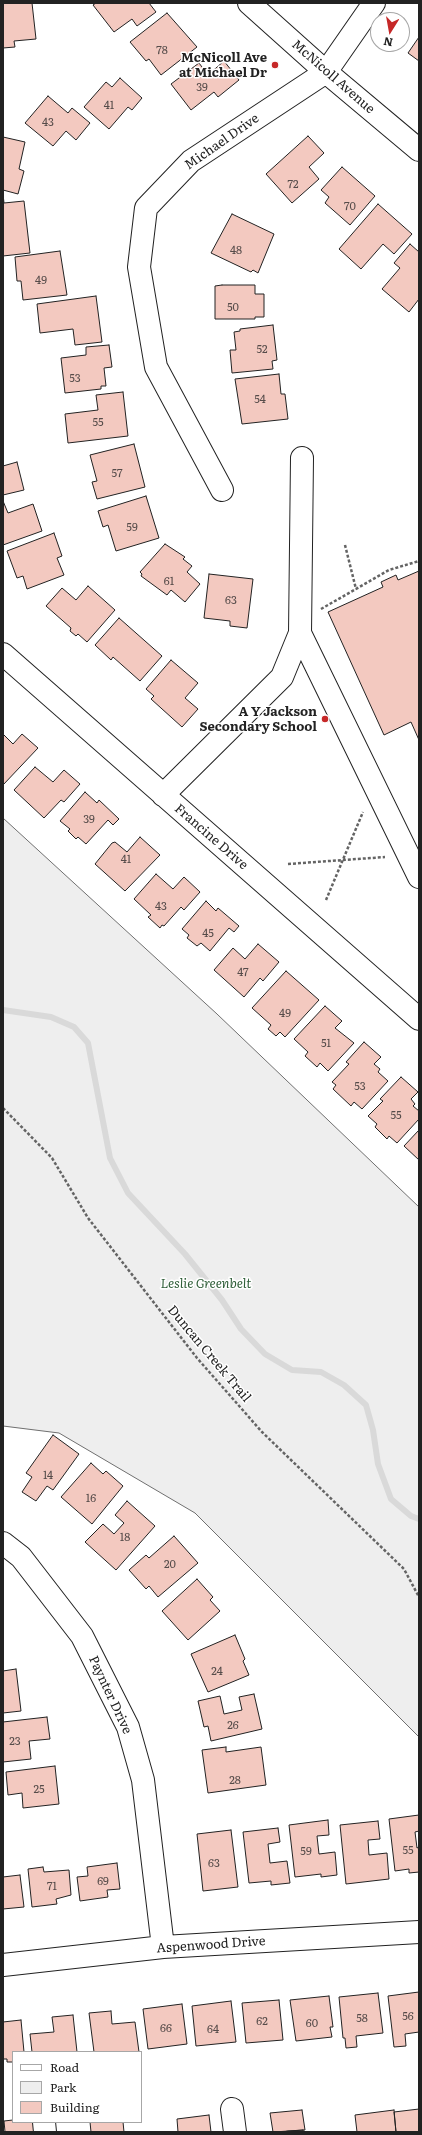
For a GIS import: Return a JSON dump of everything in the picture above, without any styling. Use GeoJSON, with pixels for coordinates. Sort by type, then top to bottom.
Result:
{"type":"FeatureCollection","features":[{"type":"Feature","properties":{"kind":"street","name":"McNicoll Avenue"},"geometry":{"type":"LineString","coordinates":[[249,3],[326,72],[419,150]]}},
{"type":"Feature","properties":{"kind":"street","name":"Michael Drive"},"geometry":{"type":"LineString","coordinates":[[222,490],[156,367],[139,267],[146,208],[191,160],[326,72],[374,3]]}},
{"type":"Feature","properties":{"kind":"street"},"geometry":{"type":"LineString","coordinates":[[163,795],[282,677],[300,627],[302,458]]}},
{"type":"Feature","properties":{"kind":"street"},"geometry":{"type":"LineString","coordinates":[[300,627],[419,877]]}},
{"type":"Feature","properties":{"kind":"street","name":"Francine Drive"},"geometry":{"type":"LineString","coordinates":[[3,654],[419,1019]]}},
{"type":"Feature","properties":{"kind":"street","name":"Paynter Drive"},"geometry":{"type":"LineString","coordinates":[[3,1543],[21,1557],[82,1636],[128,1727],[143,1780],[163,1947]]}},
{"type":"Feature","properties":{"kind":"street","name":"Aspenwood Drive"},"geometry":{"type":"LineString","coordinates":[[3,1965],[163,1947],[419,1932]]}},
{"type":"Feature","properties":{"kind":"street"},"geometry":{"type":"LineString","coordinates":[[232,2109],[235,2132]]}},
{"type":"Feature","properties":{"kind":"path"},"geometry":{"type":"LineString","coordinates":[[345,545],[356,590]]}},
{"type":"Feature","properties":{"kind":"path"},"geometry":{"type":"LineString","coordinates":[[300,627],[389,570],[419,561]]}},
{"type":"Feature","properties":{"kind":"path"},"geometry":{"type":"LineString","coordinates":[[326,900],[363,811]]}},
{"type":"Feature","properties":{"kind":"path"},"geometry":{"type":"LineString","coordinates":[[288,864],[388,857]]}},
{"type":"Feature","properties":{"kind":"path","name":"Duncan Creek Trail"},"geometry":{"type":"LineString","coordinates":[[3,1108],[52,1158],[88,1218],[197,1358],[262,1432],[404,1570],[419,1597]]}},
{"type":"Feature","properties":{"kind":"green space","name":"Leslie Greenbelt"},"geometry":{"type":"Polygon","coordinates":[[[3,818],[217,1014],[419,1207],[419,1737],[195,1513],[59,1433],[3,1426],[3,818]]]}},
{"type":"Feature","properties":{"kind":"building"},"geometry":{"type":"Polygon","coordinates":[[[3,3],[32,3],[36,39],[14,41],[15,47],[3,48],[3,3]]]}},
{"type":"Feature","properties":{"kind":"building"},"geometry":{"type":"Polygon","coordinates":[[[96,3],[149,3],[156,12],[137,26],[132,19],[114,32],[93,5],[96,3]]]}},
{"type":"Feature","properties":{"kind":"building"},"geometry":{"type":"Polygon","coordinates":[[[167,13],[197,47],[161,75],[149,59],[146,61],[130,42],[167,13]]]}},
{"type":"Feature","properties":{"kind":"building"},"geometry":{"type":"Polygon","coordinates":[[[419,37],[419,61],[408,53],[419,37]]]}},
{"type":"Feature","properties":{"kind":"building"},"geometry":{"type":"Polygon","coordinates":[[[224,61],[239,80],[218,97],[214,92],[191,110],[171,84],[199,63],[208,75],[224,61]]]}},
{"type":"Feature","properties":{"kind":"building"},"geometry":{"type":"Polygon","coordinates":[[[120,78],[142,98],[132,110],[128,107],[109,129],[84,107],[106,82],[112,87],[120,78]]]}},
{"type":"Feature","properties":{"kind":"building"},"geometry":{"type":"Polygon","coordinates":[[[48,96],[68,113],[72,108],[90,123],[76,140],[66,131],[53,146],[25,123],[48,96]]]}},
{"type":"Feature","properties":{"kind":"building"},"geometry":{"type":"Polygon","coordinates":[[[308,136],[324,153],[309,167],[319,179],[292,203],[266,174],[308,136]]]}},
{"type":"Feature","properties":{"kind":"building"},"geometry":{"type":"Polygon","coordinates":[[[3,137],[25,142],[19,169],[24,171],[18,194],[3,190],[3,137]]]}},
{"type":"Feature","properties":{"kind":"building"},"geometry":{"type":"Polygon","coordinates":[[[342,167],[375,196],[350,225],[325,203],[329,197],[321,190],[342,167]]]}},
{"type":"Feature","properties":{"kind":"building"},"geometry":{"type":"Polygon","coordinates":[[[3,194],[4,203],[24,201],[30,253],[3,256],[3,194]]]}},
{"type":"Feature","properties":{"kind":"building"},"geometry":{"type":"Polygon","coordinates":[[[378,204],[412,234],[394,254],[383,244],[361,269],[339,249],[378,204]]]}},
{"type":"Feature","properties":{"kind":"building"},"geometry":{"type":"Polygon","coordinates":[[[232,214],[274,234],[258,273],[253,270],[251,272],[211,253],[232,214]]]}},
{"type":"Feature","properties":{"kind":"building"},"geometry":{"type":"Polygon","coordinates":[[[410,244],[419,252],[419,299],[409,312],[382,289],[400,268],[394,263],[410,244]]]}},
{"type":"Feature","properties":{"kind":"building"},"geometry":{"type":"Polygon","coordinates":[[[60,251],[67,295],[23,300],[21,281],[17,281],[15,257],[60,251]]]}},
{"type":"Feature","properties":{"kind":"building"},"geometry":{"type":"Polygon","coordinates":[[[255,285],[255,294],[264,294],[264,317],[255,317],[255,319],[215,319],[215,286],[255,285]]]}},
{"type":"Feature","properties":{"kind":"building"},"geometry":{"type":"Polygon","coordinates":[[[96,296],[102,342],[75,345],[73,329],[40,333],[37,304],[96,296]]]}},
{"type":"Feature","properties":{"kind":"building"},"geometry":{"type":"Polygon","coordinates":[[[273,325],[277,360],[272,361],[273,369],[232,373],[230,350],[236,350],[234,332],[240,331],[240,329],[273,325]]]}},
{"type":"Feature","properties":{"kind":"building"},"geometry":{"type":"Polygon","coordinates":[[[109,345],[112,367],[104,368],[106,386],[101,386],[101,389],[65,393],[61,358],[86,355],[86,347],[109,345]]]}},
{"type":"Feature","properties":{"kind":"building"},"geometry":{"type":"Polygon","coordinates":[[[279,374],[281,394],[285,394],[288,419],[242,424],[235,379],[279,374]]]}},
{"type":"Feature","properties":{"kind":"building"},"geometry":{"type":"Polygon","coordinates":[[[123,392],[128,436],[68,443],[65,414],[98,410],[96,395],[123,392]]]}},
{"type":"Feature","properties":{"kind":"building"},"geometry":{"type":"Polygon","coordinates":[[[134,444],[145,487],[97,499],[92,482],[97,481],[90,455],[134,444]]]}},
{"type":"Feature","properties":{"kind":"building"},"geometry":{"type":"Polygon","coordinates":[[[17,462],[24,490],[3,495],[3,466],[17,462]]]}},
{"type":"Feature","properties":{"kind":"building"},"geometry":{"type":"Polygon","coordinates":[[[146,496],[159,538],[116,551],[108,525],[103,527],[98,511],[146,496]]]}},
{"type":"Feature","properties":{"kind":"building"},"geometry":{"type":"Polygon","coordinates":[[[3,501],[8,513],[33,504],[42,531],[3,545],[3,501]]]}},
{"type":"Feature","properties":{"kind":"building"},"geometry":{"type":"Polygon","coordinates":[[[54,533],[62,556],[57,558],[64,575],[27,589],[23,576],[17,578],[7,551],[54,533]]]}},
{"type":"Feature","properties":{"kind":"building"},"geometry":{"type":"Polygon","coordinates":[[[165,544],[185,557],[183,559],[192,566],[187,572],[200,584],[185,602],[171,590],[167,595],[141,576],[142,574],[140,572],[165,544]]]}},
{"type":"Feature","properties":{"kind":"building"},"geometry":{"type":"Polygon","coordinates":[[[419,571],[419,740],[411,722],[384,735],[328,612],[383,587],[381,582],[396,575],[398,580],[419,571]]]}},
{"type":"Feature","properties":{"kind":"building"},"geometry":{"type":"Polygon","coordinates":[[[209,574],[253,579],[247,628],[230,626],[230,621],[204,618],[209,574]]]}},
{"type":"Feature","properties":{"kind":"building"},"geometry":{"type":"Polygon","coordinates":[[[88,586],[115,610],[87,642],[78,634],[76,636],[70,631],[71,628],[46,606],[62,588],[76,600],[88,586]]]}},
{"type":"Feature","properties":{"kind":"building"},"geometry":{"type":"Polygon","coordinates":[[[119,618],[162,656],[140,681],[113,657],[111,660],[95,645],[119,618]]]}},
{"type":"Feature","properties":{"kind":"building"},"geometry":{"type":"Polygon","coordinates":[[[171,660],[198,683],[185,698],[198,709],[182,727],[151,699],[154,696],[146,689],[171,660]]]}},
{"type":"Feature","properties":{"kind":"building"},"geometry":{"type":"Polygon","coordinates":[[[3,734],[13,744],[22,734],[38,748],[3,785],[3,734]]]}},
{"type":"Feature","properties":{"kind":"building"},"geometry":{"type":"Polygon","coordinates":[[[35,767],[53,782],[64,770],[80,784],[64,802],[61,800],[44,818],[14,790],[35,767]]]}},
{"type":"Feature","properties":{"kind":"building"},"geometry":{"type":"Polygon","coordinates":[[[85,792],[97,803],[99,800],[119,819],[113,825],[108,820],[86,844],[78,837],[76,839],[68,831],[70,829],[60,821],[85,792]]]}},
{"type":"Feature","properties":{"kind":"building"},"geometry":{"type":"Polygon","coordinates":[[[140,837],[160,855],[125,891],[95,864],[112,843],[115,842],[127,852],[140,837]]]}},
{"type":"Feature","properties":{"kind":"building"},"geometry":{"type":"Polygon","coordinates":[[[156,874],[173,889],[184,877],[200,892],[184,910],[181,907],[164,926],[162,925],[160,928],[148,917],[151,915],[134,899],[156,874]]]}},
{"type":"Feature","properties":{"kind":"building"},"geometry":{"type":"Polygon","coordinates":[[[206,901],[216,911],[218,908],[239,926],[234,932],[229,928],[210,951],[201,943],[197,946],[187,938],[189,935],[182,929],[206,901]]]}},
{"type":"Feature","properties":{"kind":"building"},"geometry":{"type":"Polygon","coordinates":[[[258,944],[279,962],[263,981],[260,978],[244,997],[214,970],[233,948],[245,959],[258,944]]]}},
{"type":"Feature","properties":{"kind":"building"},"geometry":{"type":"Polygon","coordinates":[[[286,971],[319,1000],[285,1037],[280,1032],[276,1036],[268,1029],[271,1025],[252,1008],[286,971]]]}},
{"type":"Feature","properties":{"kind":"building"},"geometry":{"type":"Polygon","coordinates":[[[325,1006],[342,1021],[335,1028],[354,1043],[328,1071],[320,1063],[317,1067],[305,1056],[308,1052],[294,1039],[325,1006]]]}},
{"type":"Feature","properties":{"kind":"building"},"geometry":{"type":"Polygon","coordinates":[[[364,1042],[381,1057],[374,1064],[380,1069],[378,1072],[388,1081],[362,1109],[354,1102],[351,1106],[333,1089],[336,1085],[332,1082],[349,1064],[346,1062],[364,1042]]]}},
{"type":"Feature","properties":{"kind":"building"},"geometry":{"type":"Polygon","coordinates":[[[401,1077],[418,1092],[411,1099],[415,1104],[413,1106],[419,1111],[419,1119],[397,1143],[389,1136],[387,1139],[375,1127],[377,1124],[368,1116],[383,1101],[380,1099],[401,1077]]]}},
{"type":"Feature","properties":{"kind":"building"},"geometry":{"type":"Polygon","coordinates":[[[419,1130],[419,1160],[404,1146],[419,1130]]]}},
{"type":"Feature","properties":{"kind":"building"},"geometry":{"type":"Polygon","coordinates":[[[53,1435],[79,1454],[53,1490],[47,1486],[36,1501],[22,1492],[32,1477],[26,1473],[53,1435]]]}},
{"type":"Feature","properties":{"kind":"building"},"geometry":{"type":"Polygon","coordinates":[[[91,1463],[103,1474],[106,1471],[123,1486],[92,1524],[61,1497],[91,1463]]]}},
{"type":"Feature","properties":{"kind":"building"},"geometry":{"type":"Polygon","coordinates":[[[127,1501],[155,1526],[116,1570],[85,1542],[103,1524],[114,1534],[124,1523],[115,1515],[127,1501]]]}},
{"type":"Feature","properties":{"kind":"building"},"geometry":{"type":"Polygon","coordinates":[[[174,1536],[198,1563],[158,1597],[149,1586],[146,1589],[129,1570],[146,1555],[149,1558],[174,1536]]]}},
{"type":"Feature","properties":{"kind":"building"},"geometry":{"type":"Polygon","coordinates":[[[197,1579],[213,1597],[210,1600],[220,1611],[188,1640],[162,1611],[197,1579]]]}},
{"type":"Feature","properties":{"kind":"building"},"geometry":{"type":"Polygon","coordinates":[[[235,1635],[245,1659],[243,1661],[249,1675],[208,1692],[191,1654],[235,1635]]]}},
{"type":"Feature","properties":{"kind":"building"},"geometry":{"type":"Polygon","coordinates":[[[16,1669],[21,1711],[3,1713],[3,1671],[16,1669]]]}},
{"type":"Feature","properties":{"kind":"building"},"geometry":{"type":"Polygon","coordinates":[[[254,1694],[262,1729],[211,1741],[208,1726],[204,1727],[198,1701],[220,1696],[224,1714],[242,1710],[239,1697],[254,1694]]]}},
{"type":"Feature","properties":{"kind":"building"},"geometry":{"type":"Polygon","coordinates":[[[47,1717],[50,1739],[29,1741],[31,1759],[3,1762],[3,1722],[47,1717]]]}},
{"type":"Feature","properties":{"kind":"building"},"geometry":{"type":"Polygon","coordinates":[[[226,1747],[226,1752],[261,1747],[266,1785],[208,1793],[202,1750],[226,1747]]]}},
{"type":"Feature","properties":{"kind":"building"},"geometry":{"type":"Polygon","coordinates":[[[55,1766],[59,1804],[23,1808],[22,1793],[8,1795],[6,1772],[55,1766]]]}},
{"type":"Feature","properties":{"kind":"building"},"geometry":{"type":"Polygon","coordinates":[[[419,1815],[419,1831],[415,1832],[417,1848],[419,1847],[419,1872],[409,1873],[409,1869],[395,1871],[389,1819],[419,1815]]]}},
{"type":"Feature","properties":{"kind":"building"},"geometry":{"type":"Polygon","coordinates":[[[328,1820],[329,1835],[317,1836],[319,1854],[335,1852],[337,1875],[321,1877],[321,1874],[295,1877],[289,1825],[328,1820]]]}},
{"type":"Feature","properties":{"kind":"building"},"geometry":{"type":"Polygon","coordinates":[[[378,1821],[380,1839],[368,1840],[369,1855],[387,1853],[389,1879],[346,1884],[340,1825],[378,1821]]]}},
{"type":"Feature","properties":{"kind":"building"},"geometry":{"type":"Polygon","coordinates":[[[278,1828],[280,1842],[268,1844],[270,1863],[287,1861],[290,1883],[271,1885],[271,1881],[249,1883],[243,1832],[278,1828]]]}},
{"type":"Feature","properties":{"kind":"building"},"geometry":{"type":"Polygon","coordinates":[[[231,1830],[238,1887],[203,1891],[197,1834],[231,1830]]]}},
{"type":"Feature","properties":{"kind":"building"},"geometry":{"type":"Polygon","coordinates":[[[117,1863],[120,1889],[107,1890],[108,1897],[80,1901],[77,1877],[88,1876],[87,1867],[117,1863]]]}},
{"type":"Feature","properties":{"kind":"building"},"geometry":{"type":"Polygon","coordinates":[[[43,1867],[44,1872],[69,1870],[71,1895],[56,1899],[57,1904],[32,1907],[28,1869],[43,1867]]]}},
{"type":"Feature","properties":{"kind":"building"},"geometry":{"type":"Polygon","coordinates":[[[20,1875],[24,1907],[3,1909],[3,1877],[20,1875]]]}},
{"type":"Feature","properties":{"kind":"building"},"geometry":{"type":"Polygon","coordinates":[[[419,1992],[419,2032],[405,2034],[406,2046],[394,2047],[388,1996],[419,1992]]]}},
{"type":"Feature","properties":{"kind":"building"},"geometry":{"type":"Polygon","coordinates":[[[378,1993],[383,2033],[356,2036],[357,2047],[346,2048],[345,2038],[343,2038],[339,1997],[378,1993]]]}},
{"type":"Feature","properties":{"kind":"building"},"geometry":{"type":"Polygon","coordinates":[[[329,1996],[333,2027],[330,2027],[332,2037],[296,2041],[290,2000],[329,1996]]]}},
{"type":"Feature","properties":{"kind":"building"},"geometry":{"type":"Polygon","coordinates":[[[279,2000],[283,2040],[246,2043],[242,2003],[279,2000]]]}},
{"type":"Feature","properties":{"kind":"building"},"geometry":{"type":"Polygon","coordinates":[[[231,2001],[236,2042],[196,2046],[192,2006],[231,2001]]]}},
{"type":"Feature","properties":{"kind":"building"},"geometry":{"type":"Polygon","coordinates":[[[182,2004],[187,2044],[148,2049],[143,2009],[182,2004]]]}},
{"type":"Feature","properties":{"kind":"building"},"geometry":{"type":"Polygon","coordinates":[[[111,2011],[112,2024],[135,2022],[139,2051],[94,2051],[89,2013],[111,2011]]]}},
{"type":"Feature","properties":{"kind":"building"},"geometry":{"type":"Polygon","coordinates":[[[73,2015],[77,2051],[32,2051],[30,2034],[54,2032],[52,2017],[73,2015]]]}},
{"type":"Feature","properties":{"kind":"building"},"geometry":{"type":"Polygon","coordinates":[[[21,2020],[24,2051],[12,2051],[12,2062],[7,2062],[7,2059],[3,2059],[3,2022],[21,2020]]]}},
{"type":"Feature","properties":{"kind":"building"},"geometry":{"type":"Polygon","coordinates":[[[419,2109],[419,2132],[396,2132],[394,2112],[419,2109]]]}},
{"type":"Feature","properties":{"kind":"building"},"geometry":{"type":"Polygon","coordinates":[[[302,2110],[305,2130],[273,2132],[270,2113],[302,2110]]]}},
{"type":"Feature","properties":{"kind":"building"},"geometry":{"type":"Polygon","coordinates":[[[394,2110],[396,2132],[357,2132],[355,2115],[394,2110]]]}},
{"type":"Feature","properties":{"kind":"building"},"geometry":{"type":"Polygon","coordinates":[[[209,2115],[211,2132],[178,2132],[177,2119],[209,2115]]]}},
{"type":"Feature","properties":{"kind":"building"},"geometry":{"type":"Polygon","coordinates":[[[12,2120],[12,2123],[43,2123],[44,2132],[5,2132],[4,2121],[12,2120]]]}},
{"type":"Feature","properties":{"kind":"building"},"geometry":{"type":"Polygon","coordinates":[[[90,2123],[123,2123],[124,2132],[91,2132],[90,2123]]]}},
{"type":"Feature","properties":{"kind":"building"},"geometry":{"type":"Polygon","coordinates":[[[303,2130],[303,2132],[283,2132],[288,2131],[303,2130]]]}},
{"type":"Feature","properties":{"kind":"waterway"},"geometry":{"type":"LineString","coordinates":[[3,1010],[51,1017],[74,1027],[88,1043],[110,1158],[128,1193],[185,1254],[222,1300],[241,1329],[265,1354],[292,1370],[321,1372],[344,1385],[366,1405],[373,1430],[378,1464],[391,1499],[411,1516],[419,1519]]}},
{"type":"Feature","properties":{"kind":"place","name":"McNicoll Ave at Michael Dr"},"geometry":{"type":"Point","coordinates":[275,65]}},
{"type":"Feature","properties":{"kind":"place","name":"A Y Jackson Secondary School"},"geometry":{"type":"Point","coordinates":[325,719]}}]}
